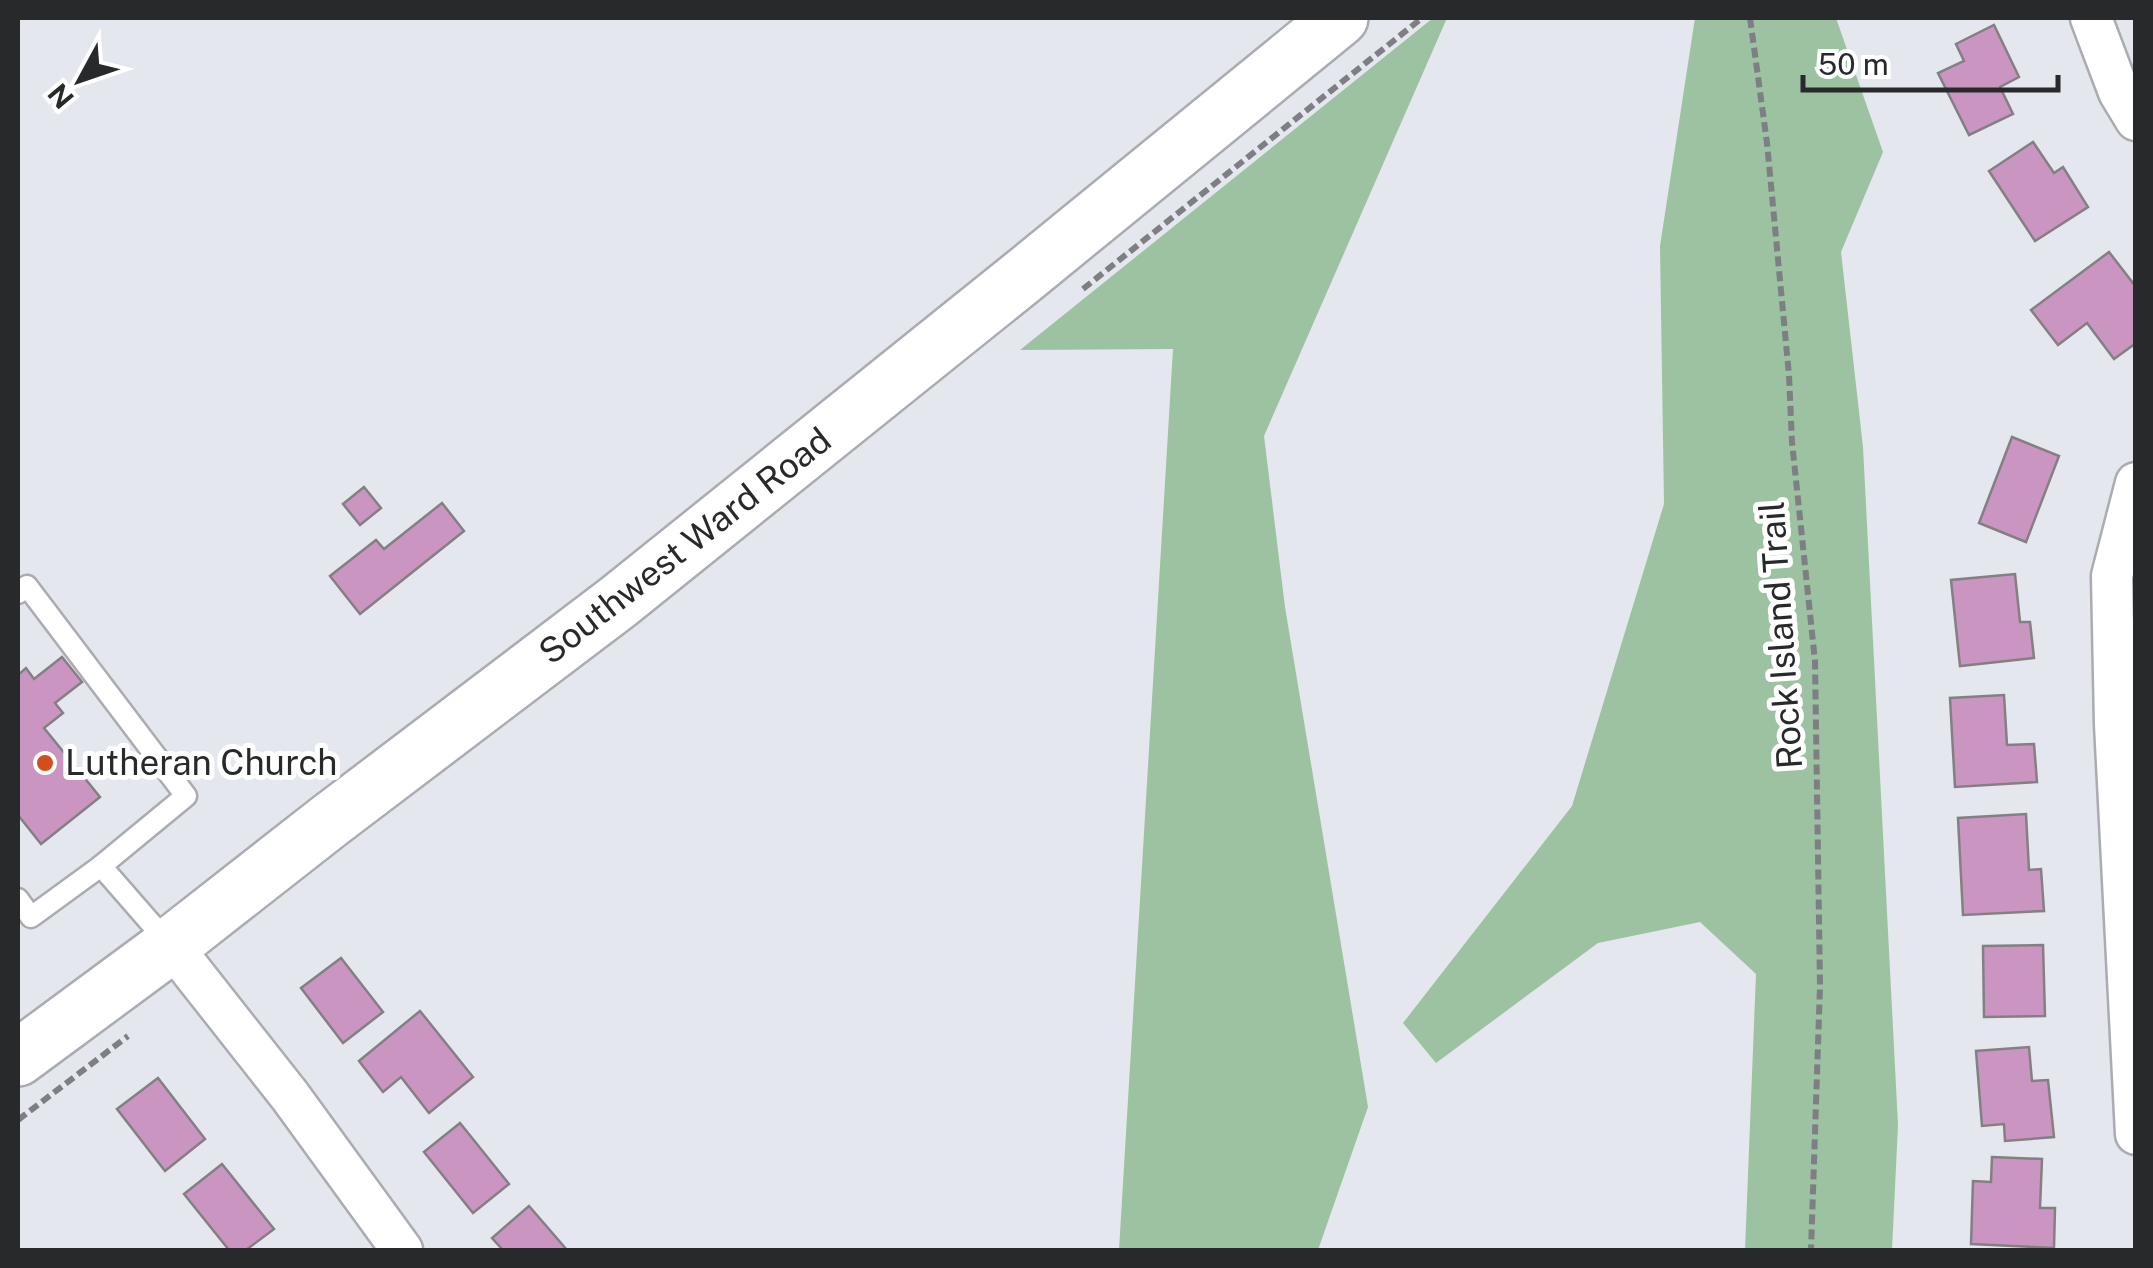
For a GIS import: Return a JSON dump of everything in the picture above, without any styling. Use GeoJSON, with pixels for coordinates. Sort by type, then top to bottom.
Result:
{"type":"FeatureCollection","features":[{"type":"Feature","properties":{"kind":"main road","name":"Southwest Ward Road"},"geometry":{"type":"LineString","coordinates":[[18,1058],[171,946],[618,602],[1340,18]]}},
{"type":"Feature","properties":{"kind":"street"},"geometry":{"type":"LineString","coordinates":[[2091,18],[2119,92],[2136,120]]}},
{"type":"Feature","properties":{"kind":"street"},"geometry":{"type":"LineString","coordinates":[[2136,483],[2112,576],[2115,724],[2136,1134]]}},
{"type":"Feature","properties":{"kind":"street"},"geometry":{"type":"LineString","coordinates":[[171,946],[290,1096],[402,1250]]}},
{"type":"Feature","properties":{"kind":"lane"},"geometry":{"type":"LineString","coordinates":[[18,593],[26,586],[186,796],[32,917],[18,899]]}},
{"type":"Feature","properties":{"kind":"lane"},"geometry":{"type":"LineString","coordinates":[[101,866],[171,946]]}},
{"type":"Feature","properties":{"kind":"path","name":"Rock Island Trail"},"geometry":{"type":"LineString","coordinates":[[1750,18],[1769,162],[1815,661],[1820,986],[1811,1250]]}},
{"type":"Feature","properties":{"kind":"green space"},"geometry":{"type":"Polygon","coordinates":[[[1433,18],[1447,18],[1264,436],[1285,607],[1368,1107],[1318,1250],[1119,1250],[1173,349],[1020,350],[1433,18]]]}},
{"type":"Feature","properties":{"kind":"green space"},"geometry":{"type":"Polygon","coordinates":[[[1695,18],[1836,18],[1883,152],[1841,252],[1863,447],[1898,1125],[1892,1250],[1745,1250],[1756,974],[1700,922],[1598,943],[1436,1063],[1403,1023],[1572,806],[1664,504],[1660,246],[1695,18]]]}},
{"type":"Feature","properties":{"kind":"building"},"geometry":{"type":"Polygon","coordinates":[[[1994,25],[2019,77],[2000,87],[2013,114],[1969,135],[1938,73],[1964,61],[1956,44],[1994,25]]]}},
{"type":"Feature","properties":{"kind":"building"},"geometry":{"type":"Polygon","coordinates":[[[2033,142],[2054,173],[2063,167],[2088,207],[2035,241],[1989,171],[2033,142]]]}},
{"type":"Feature","properties":{"kind":"building"},"geometry":{"type":"Polygon","coordinates":[[[2109,252],[2136,287],[2136,343],[2114,359],[2087,323],[2058,345],[2031,310],[2109,252]]]}},
{"type":"Feature","properties":{"kind":"building"},"geometry":{"type":"Polygon","coordinates":[[[2012,437],[2059,456],[2026,542],[1979,523],[2012,437]]]}},
{"type":"Feature","properties":{"kind":"building"},"geometry":{"type":"Polygon","coordinates":[[[364,487],[381,508],[360,525],[343,504],[364,487]]]}},
{"type":"Feature","properties":{"kind":"building"},"geometry":{"type":"Polygon","coordinates":[[[442,503],[464,531],[360,614],[330,576],[376,540],[384,549],[442,503]]]}},
{"type":"Feature","properties":{"kind":"building"},"geometry":{"type":"Polygon","coordinates":[[[2015,574],[2020,622],[2030,622],[2034,658],[1960,666],[1951,580],[2015,574]]]}},
{"type":"Feature","properties":{"kind":"building","name":"Lutheran Church"},"geometry":{"type":"Polygon","coordinates":[[[62,657],[82,682],[55,703],[63,713],[44,728],[100,797],[41,844],[18,815],[18,675],[26,668],[34,679],[62,657]]]}},
{"type":"Feature","properties":{"kind":"building"},"geometry":{"type":"Polygon","coordinates":[[[2004,695],[2007,745],[2034,744],[2037,782],[1955,787],[1950,698],[2004,695]]]}},
{"type":"Feature","properties":{"kind":"building"},"geometry":{"type":"Polygon","coordinates":[[[2026,814],[2029,870],[2041,869],[2044,911],[1963,915],[1958,818],[2026,814]]]}},
{"type":"Feature","properties":{"kind":"building"},"geometry":{"type":"Polygon","coordinates":[[[2043,945],[2045,1016],[1984,1017],[1983,946],[2043,945]]]}},
{"type":"Feature","properties":{"kind":"building"},"geometry":{"type":"Polygon","coordinates":[[[341,958],[383,1012],[343,1043],[301,988],[341,958]]]}},
{"type":"Feature","properties":{"kind":"building"},"geometry":{"type":"Polygon","coordinates":[[[420,1011],[473,1077],[429,1113],[401,1077],[383,1092],[359,1061],[420,1011]]]}},
{"type":"Feature","properties":{"kind":"building"},"geometry":{"type":"Polygon","coordinates":[[[2029,1047],[2032,1081],[2048,1080],[2054,1137],[2005,1141],[2004,1124],[1982,1126],[1976,1051],[2029,1047]]]}},
{"type":"Feature","properties":{"kind":"building"},"geometry":{"type":"Polygon","coordinates":[[[158,1078],[205,1139],[165,1171],[117,1109],[158,1078]]]}},
{"type":"Feature","properties":{"kind":"building"},"geometry":{"type":"Polygon","coordinates":[[[460,1123],[509,1184],[473,1213],[424,1152],[460,1123]]]}},
{"type":"Feature","properties":{"kind":"building"},"geometry":{"type":"Polygon","coordinates":[[[1992,1157],[2042,1159],[2040,1208],[2055,1208],[2054,1248],[1971,1244],[1973,1181],[1991,1182],[1992,1157]]]}},
{"type":"Feature","properties":{"kind":"building"},"geometry":{"type":"Polygon","coordinates":[[[222,1164],[274,1229],[246,1250],[229,1250],[184,1194],[222,1164]]]}},
{"type":"Feature","properties":{"kind":"building"},"geometry":{"type":"Polygon","coordinates":[[[529,1206],[567,1250],[503,1250],[492,1238],[529,1206]]]}},
{"type":"Feature","properties":{"kind":"place","name":"Lutheran Church"},"geometry":{"type":"Point","coordinates":[45,763]}}]}
